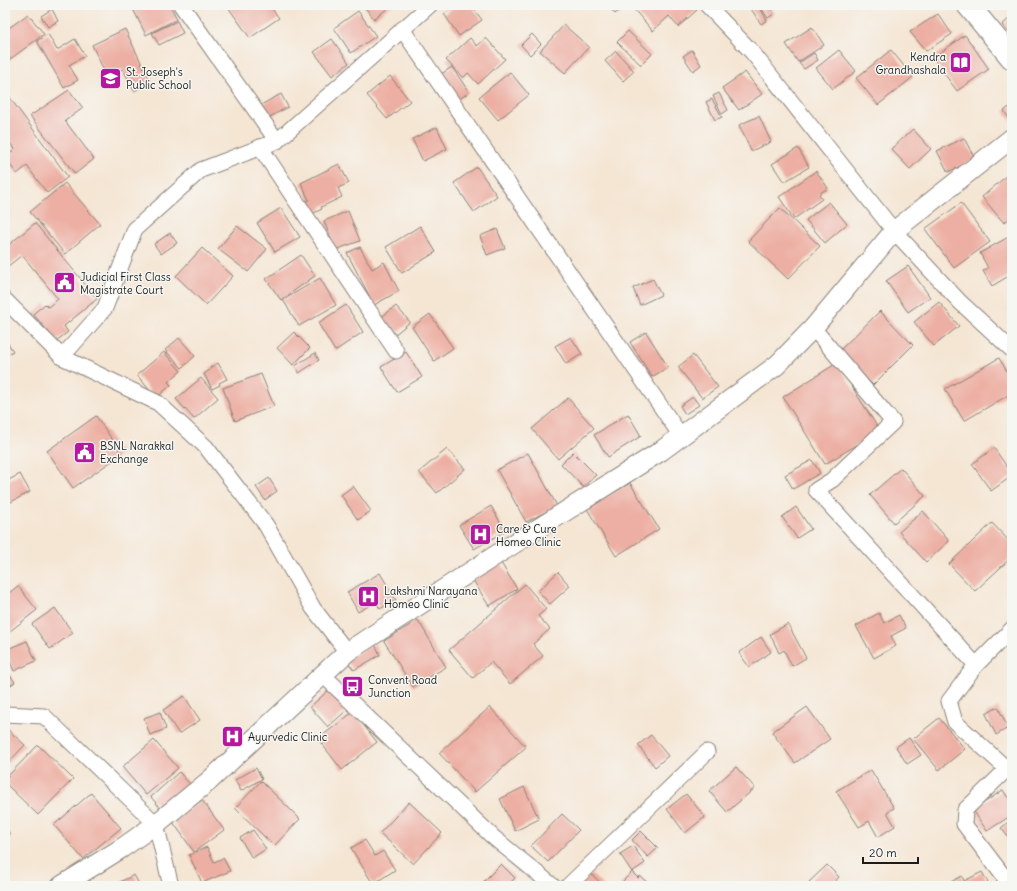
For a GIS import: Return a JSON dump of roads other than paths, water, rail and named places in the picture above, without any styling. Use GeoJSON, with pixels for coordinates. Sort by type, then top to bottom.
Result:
{"type":"FeatureCollection","features":[{"type":"Feature","properties":{"kind":"main road"},"geometry":{"type":"LineString","coordinates":[[970,6],[1012,58]]}},
{"type":"Feature","properties":{"kind":"street"},"geometry":{"type":"LineString","coordinates":[[181,5],[277,141]]}},
{"type":"Feature","properties":{"kind":"street"},"geometry":{"type":"LineString","coordinates":[[62,357],[105,308],[135,229],[201,170],[277,141],[430,5]]}},
{"type":"Feature","properties":{"kind":"street"},"geometry":{"type":"LineString","coordinates":[[706,5],[752,52],[894,231],[960,302],[1012,350]]}},
{"type":"Feature","properties":{"kind":"street"},"geometry":{"type":"LineString","coordinates":[[402,29],[681,436]]}},
{"type":"Feature","properties":{"kind":"street"},"geometry":{"type":"LineString","coordinates":[[61,886],[122,848],[156,824],[209,781],[347,652],[493,557],[661,451],[777,365],[812,328],[894,231],[1012,138]]}},
{"type":"Feature","properties":{"kind":"street"},"geometry":{"type":"LineString","coordinates":[[260,147],[396,350]]}},
{"type":"Feature","properties":{"kind":"street"},"geometry":{"type":"LineString","coordinates":[[5,300],[62,357],[158,403],[206,446],[266,525],[313,608],[347,652]]}},
{"type":"Feature","properties":{"kind":"street"},"geometry":{"type":"LineString","coordinates":[[812,328],[893,422],[832,480],[816,490],[976,665]]}},
{"type":"Feature","properties":{"kind":"street"},"geometry":{"type":"LineString","coordinates":[[1011,886],[964,824],[965,810],[1007,769],[955,722],[949,701],[976,665],[1012,629]]}},
{"type":"Feature","properties":{"kind":"street"},"geometry":{"type":"LineString","coordinates":[[322,674],[493,837],[553,886]]}},
{"type":"Feature","properties":{"kind":"street"},"geometry":{"type":"LineString","coordinates":[[5,714],[44,716],[156,824],[171,886]]}},
{"type":"Feature","properties":{"kind":"street"},"geometry":{"type":"LineString","coordinates":[[568,886],[707,752]]}},
{"type":"Feature","properties":{"kind":"place","name":"Kendra Grandhashala"},"geometry":{"type":"Point","coordinates":[961,63]}},
{"type":"Feature","properties":{"kind":"place","name":"St. Joseph's Public School"},"geometry":{"type":"Point","coordinates":[111,78]}},
{"type":"Feature","properties":{"kind":"place","name":"Judicial First Class Magistrate Court"},"geometry":{"type":"Point","coordinates":[64,283]}},
{"type":"Feature","properties":{"kind":"place","name":"BSNL Narakkal Exchange"},"geometry":{"type":"Point","coordinates":[84,452]}},
{"type":"Feature","properties":{"kind":"place","name":"Care & Cure Homeo Clinic"},"geometry":{"type":"Point","coordinates":[481,535]}},
{"type":"Feature","properties":{"kind":"place","name":"Lakshmi Narayana Homeo Clinic"},"geometry":{"type":"Point","coordinates":[369,597]}},
{"type":"Feature","properties":{"kind":"place","name":"Convent Road Junction"},"geometry":{"type":"Point","coordinates":[353,686]}},
{"type":"Feature","properties":{"kind":"place","name":"Ayurvedic Clinic"},"geometry":{"type":"Point","coordinates":[232,737]}}]}
